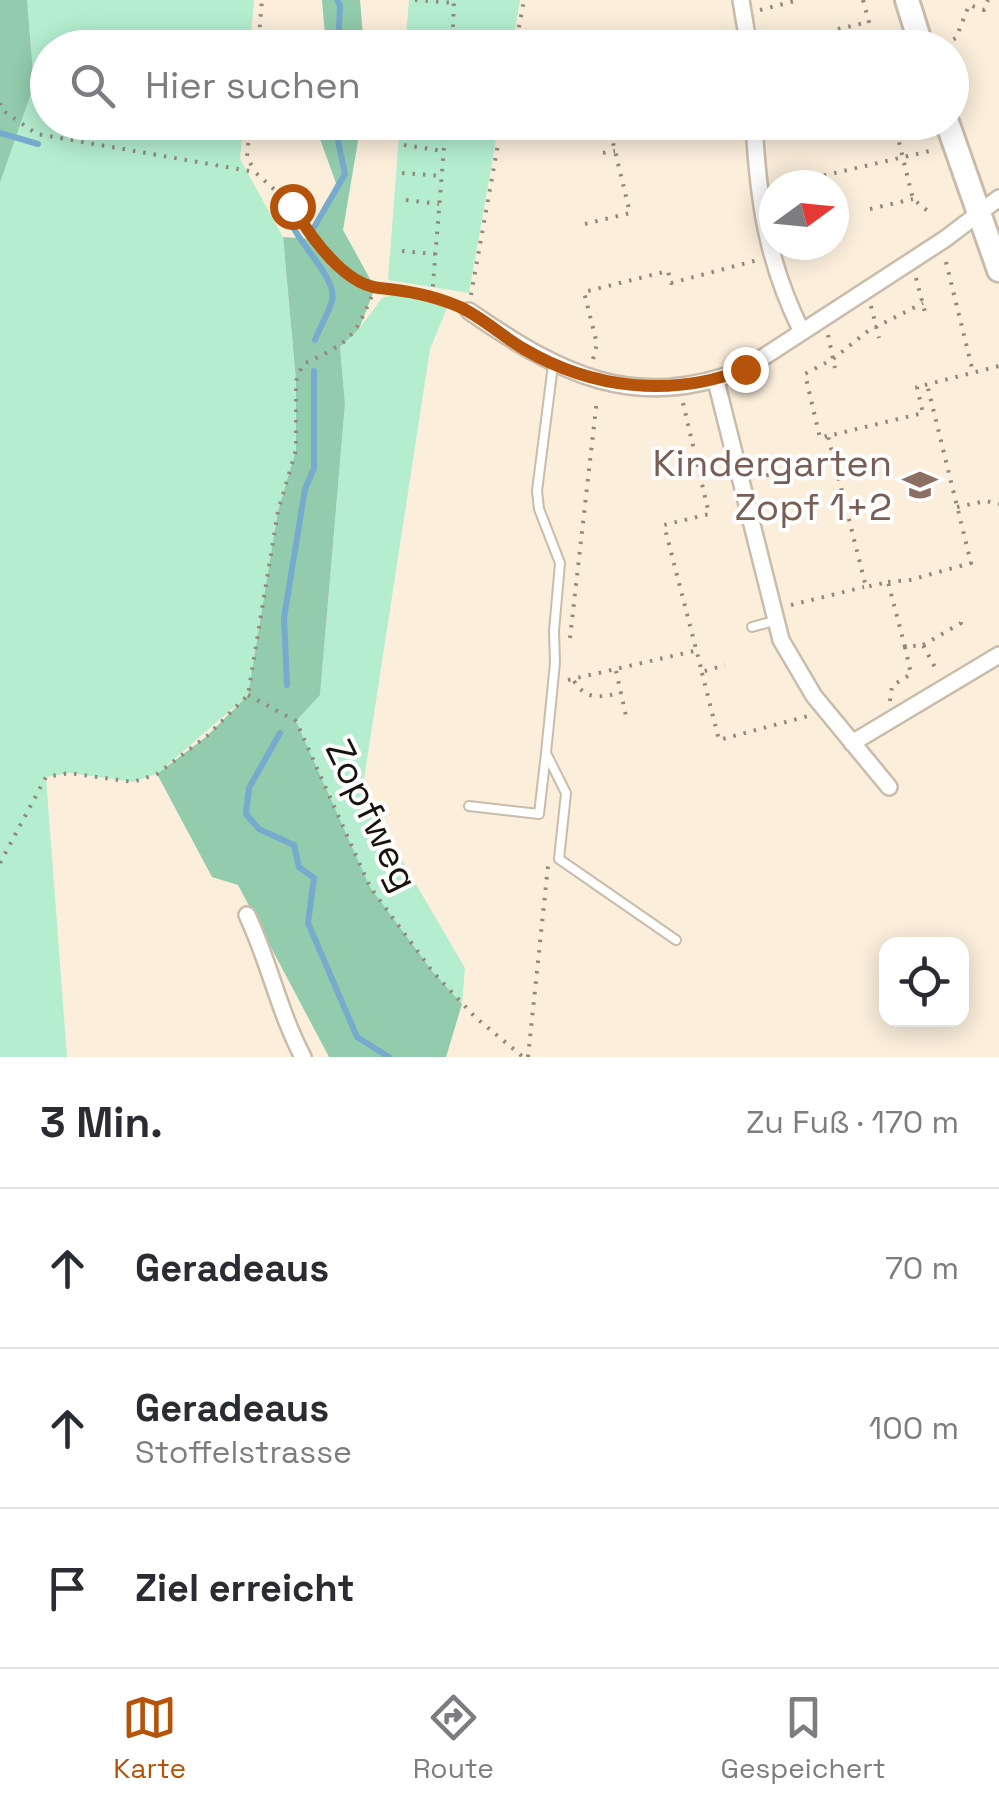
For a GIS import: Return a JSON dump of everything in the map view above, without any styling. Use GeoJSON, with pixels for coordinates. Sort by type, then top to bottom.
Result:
{"type":"FeatureCollection","features":[{"type":"Feature","properties":{"kind":"street"},"geometry":{"type":"LineString","coordinates":[[907,0],[922,30]]}},
{"type":"Feature","properties":{"kind":"street"},"geometry":{"type":"LineString","coordinates":[[755,140],[759,196]]}},
{"type":"Feature","properties":{"kind":"street"},"geometry":{"type":"LineString","coordinates":[[953,140],[999,270]]}},
{"type":"Feature","properties":{"kind":"street"},"geometry":{"type":"LineString","coordinates":[[468,311],[553,365],[587,378],[657,387],[716,381],[745,369],[946,238],[999,198]]}},
{"type":"Feature","properties":{"kind":"street"},"geometry":{"type":"LineString","coordinates":[[773,260],[780,288],[802,332]]}},
{"type":"Feature","properties":{"kind":"street"},"geometry":{"type":"LineString","coordinates":[[716,381],[773,615],[796,670],[889,787]]}},
{"type":"Feature","properties":{"kind":"street"},"geometry":{"type":"LineString","coordinates":[[852,743],[999,655]]}},
{"type":"Feature","properties":{"kind":"street"},"geometry":{"type":"LineString","coordinates":[[248,915],[292,1037],[303,1057]]}},
{"type":"Feature","properties":{"kind":"lane"},"geometry":{"type":"LineString","coordinates":[[469,806],[539,814],[560,563],[537,491],[553,365]]}},
{"type":"Feature","properties":{"kind":"lane"},"geometry":{"type":"LineString","coordinates":[[752,627],[773,615]]}},
{"type":"Feature","properties":{"kind":"lane"},"geometry":{"type":"LineString","coordinates":[[546,753],[566,793],[560,859],[676,940]]}},
{"type":"Feature","properties":{"kind":"path"},"geometry":{"type":"LineString","coordinates":[[260,30],[262,0]]}},
{"type":"Feature","properties":{"kind":"path"},"geometry":{"type":"LineString","coordinates":[[415,0],[454,2],[453,30]]}},
{"type":"Feature","properties":{"kind":"path"},"geometry":{"type":"LineString","coordinates":[[518,30],[524,0]]}},
{"type":"Feature","properties":{"kind":"path"},"geometry":{"type":"LineString","coordinates":[[742,7],[799,0]]}},
{"type":"Feature","properties":{"kind":"path"},"geometry":{"type":"LineString","coordinates":[[863,0],[871,30]]}},
{"type":"Feature","properties":{"kind":"path"},"geometry":{"type":"LineString","coordinates":[[959,30],[969,5],[984,10],[988,0]]}},
{"type":"Feature","properties":{"kind":"path"},"geometry":{"type":"LineString","coordinates":[[838,30],[869,22]]}},
{"type":"Feature","properties":{"kind":"path"},"geometry":{"type":"LineString","coordinates":[[0,103],[2,110],[30,129]]}},
{"type":"Feature","properties":{"kind":"path"},"geometry":{"type":"LineString","coordinates":[[71,140],[254,172]]}},
{"type":"Feature","properties":{"kind":"path"},"geometry":{"type":"LineString","coordinates":[[248,140],[247,158],[254,172],[292,206],[312,239],[344,272],[375,288],[393,287],[468,311],[499,140]]}},
{"type":"Feature","properties":{"kind":"path"},"geometry":{"type":"LineString","coordinates":[[432,297],[444,140]]}},
{"type":"Feature","properties":{"kind":"path"},"geometry":{"type":"LineString","coordinates":[[585,224],[630,213],[612,140]]}},
{"type":"Feature","properties":{"kind":"path"},"geometry":{"type":"LineString","coordinates":[[898,140],[913,199],[928,212]]}},
{"type":"Feature","properties":{"kind":"path"},"geometry":{"type":"LineString","coordinates":[[404,145],[443,151]]}},
{"type":"Feature","properties":{"kind":"path"},"geometry":{"type":"LineString","coordinates":[[849,170],[938,149]]}},
{"type":"Feature","properties":{"kind":"path"},"geometry":{"type":"LineString","coordinates":[[603,153],[615,150]]}},
{"type":"Feature","properties":{"kind":"path"},"geometry":{"type":"LineString","coordinates":[[402,173],[442,176]]}},
{"type":"Feature","properties":{"kind":"path"},"geometry":{"type":"LineString","coordinates":[[870,209],[913,199]]}},
{"type":"Feature","properties":{"kind":"path"},"geometry":{"type":"LineString","coordinates":[[406,200],[439,204]]}},
{"type":"Feature","properties":{"kind":"path"},"geometry":{"type":"LineString","coordinates":[[402,250],[435,254]]}},
{"type":"Feature","properties":{"kind":"path"},"geometry":{"type":"LineString","coordinates":[[587,378],[597,344],[584,292],[668,271],[671,284],[759,260]]}},
{"type":"Feature","properties":{"kind":"path"},"geometry":{"type":"LineString","coordinates":[[946,262],[973,372]]}},
{"type":"Feature","properties":{"kind":"path"},"geometry":{"type":"LineString","coordinates":[[916,278],[926,316]]}},
{"type":"Feature","properties":{"kind":"path"},"geometry":{"type":"LineString","coordinates":[[0,863],[46,777],[68,773],[133,782],[157,774],[207,736],[248,696],[278,511],[296,450],[296,381],[304,364],[340,347],[359,330],[375,288]]}},
{"type":"Feature","properties":{"kind":"path"},"geometry":{"type":"LineString","coordinates":[[922,303],[852,341],[833,359],[805,374],[820,438],[924,412],[917,387],[999,366]]}},
{"type":"Feature","properties":{"kind":"path"},"geometry":{"type":"LineString","coordinates":[[871,306],[879,338]]}},
{"type":"Feature","properties":{"kind":"path"},"geometry":{"type":"LineString","coordinates":[[828,336],[835,368]]}},
{"type":"Feature","properties":{"kind":"path"},"geometry":{"type":"LineString","coordinates":[[773,615],[866,587],[910,580],[971,562],[927,384]]}},
{"type":"Feature","properties":{"kind":"path"},"geometry":{"type":"LineString","coordinates":[[569,648],[598,393]]}},
{"type":"Feature","properties":{"kind":"path"},"geometry":{"type":"LineString","coordinates":[[682,398],[709,514],[664,526],[719,740],[812,715]]}},
{"type":"Feature","properties":{"kind":"path"},"geometry":{"type":"LineString","coordinates":[[828,436],[866,587]]}},
{"type":"Feature","properties":{"kind":"path"},"geometry":{"type":"LineString","coordinates":[[740,482],[834,459]]}},
{"type":"Feature","properties":{"kind":"path"},"geometry":{"type":"LineString","coordinates":[[957,507],[975,502],[999,504]]}},
{"type":"Feature","properties":{"kind":"path"},"geometry":{"type":"LineString","coordinates":[[888,582],[911,674],[892,686],[892,706]]}},
{"type":"Feature","properties":{"kind":"path"},"geometry":{"type":"LineString","coordinates":[[905,648],[923,645],[961,624],[960,619]]}},
{"type":"Feature","properties":{"kind":"path"},"geometry":{"type":"LineString","coordinates":[[923,645],[940,677]]}},
{"type":"Feature","properties":{"kind":"path"},"geometry":{"type":"LineString","coordinates":[[568,665],[566,680],[574,681],[694,651]]}},
{"type":"Feature","properties":{"kind":"path"},"geometry":{"type":"LineString","coordinates":[[702,672],[724,666]]}},
{"type":"Feature","properties":{"kind":"path"},"geometry":{"type":"LineString","coordinates":[[616,671],[626,716]]}},
{"type":"Feature","properties":{"kind":"path"},"geometry":{"type":"LineString","coordinates":[[574,681],[586,696],[593,698],[621,692]]}},
{"type":"Feature","properties":{"kind":"path","name":"Zopfweg"},"geometry":{"type":"LineString","coordinates":[[248,696],[296,721],[370,887],[433,972],[475,1017],[525,1057]]}},
{"type":"Feature","properties":{"kind":"path"},"geometry":{"type":"LineString","coordinates":[[525,1057],[548,859],[560,859]]}},
{"type":"Feature","properties":{"kind":"green space"},"geometry":{"type":"Polygon","coordinates":[[[0,0],[27,0],[30,97],[0,183],[0,0]]]}},
{"type":"Feature","properties":{"kind":"green space"},"geometry":{"type":"Polygon","coordinates":[[[27,0],[254,0],[251,30],[30,30],[30,36],[27,0]]]}},
{"type":"Feature","properties":{"kind":"green space"},"geometry":{"type":"Polygon","coordinates":[[[322,0],[360,0],[363,30],[325,30],[322,0]]]}},
{"type":"Feature","properties":{"kind":"green space"},"geometry":{"type":"Polygon","coordinates":[[[409,0],[520,0],[515,30],[406,30],[409,0]]]}},
{"type":"Feature","properties":{"kind":"green space"},"geometry":{"type":"Polygon","coordinates":[[[30,97],[30,140],[242,140],[240,159],[283,237],[296,383],[296,450],[278,511],[248,695],[157,774],[133,782],[69,773],[46,777],[67,1057],[0,1057],[0,183],[30,97]]]}},
{"type":"Feature","properties":{"kind":"green space"},"geometry":{"type":"Polygon","coordinates":[[[320,140],[358,140],[343,230],[375,288],[359,329],[340,347],[345,404],[320,695],[296,721],[370,887],[433,972],[462,1004],[446,1057],[329,1057],[238,885],[212,877],[157,774],[207,736],[248,695],[278,511],[296,450],[296,381],[283,237],[312,239],[336,183],[320,140]]]}},
{"type":"Feature","properties":{"kind":"green space"},"geometry":{"type":"Polygon","coordinates":[[[399,140],[496,140],[469,293],[388,280],[399,140]]]}},
{"type":"Feature","properties":{"kind":"green space"},"geometry":{"type":"Polygon","coordinates":[[[398,293],[447,308],[430,349],[362,792],[465,968],[462,1004],[433,972],[370,887],[296,721],[320,695],[345,404],[340,347],[382,298],[398,293]]]}},
{"type":"Feature","properties":{"kind":"waterway"},"geometry":{"type":"LineString","coordinates":[[337,0],[339,30]]}},
{"type":"Feature","properties":{"kind":"waterway"},"geometry":{"type":"LineString","coordinates":[[0,133],[38,144]]}},
{"type":"Feature","properties":{"kind":"waterway"},"geometry":{"type":"LineString","coordinates":[[313,229],[345,174],[338,140]]}},
{"type":"Feature","properties":{"kind":"waterway"},"geometry":{"type":"LineString","coordinates":[[291,223],[330,283],[332,301],[315,340]]}},
{"type":"Feature","properties":{"kind":"waterway"},"geometry":{"type":"LineString","coordinates":[[287,685],[284,618],[305,489],[314,468],[314,371]]}},
{"type":"Feature","properties":{"kind":"waterway"},"geometry":{"type":"LineString","coordinates":[[280,733],[249,788],[246,814],[259,829],[294,845],[299,867],[314,878],[308,923],[357,1037],[389,1057]]}},
{"type":"Feature","properties":{"kind":"place","name":"Kindergarten Zopf 1+2"},"geometry":{"type":"Point","coordinates":[920,485]}},
{"type":"Feature","properties":{"kind":"route"},"geometry":{"type":"LineString","coordinates":[[292,206],[312,239],[344,272],[375,288],[393,287],[441,299],[468,311],[553,365],[587,378],[639,386],[674,386],[716,381],[745,369]]}}]}
